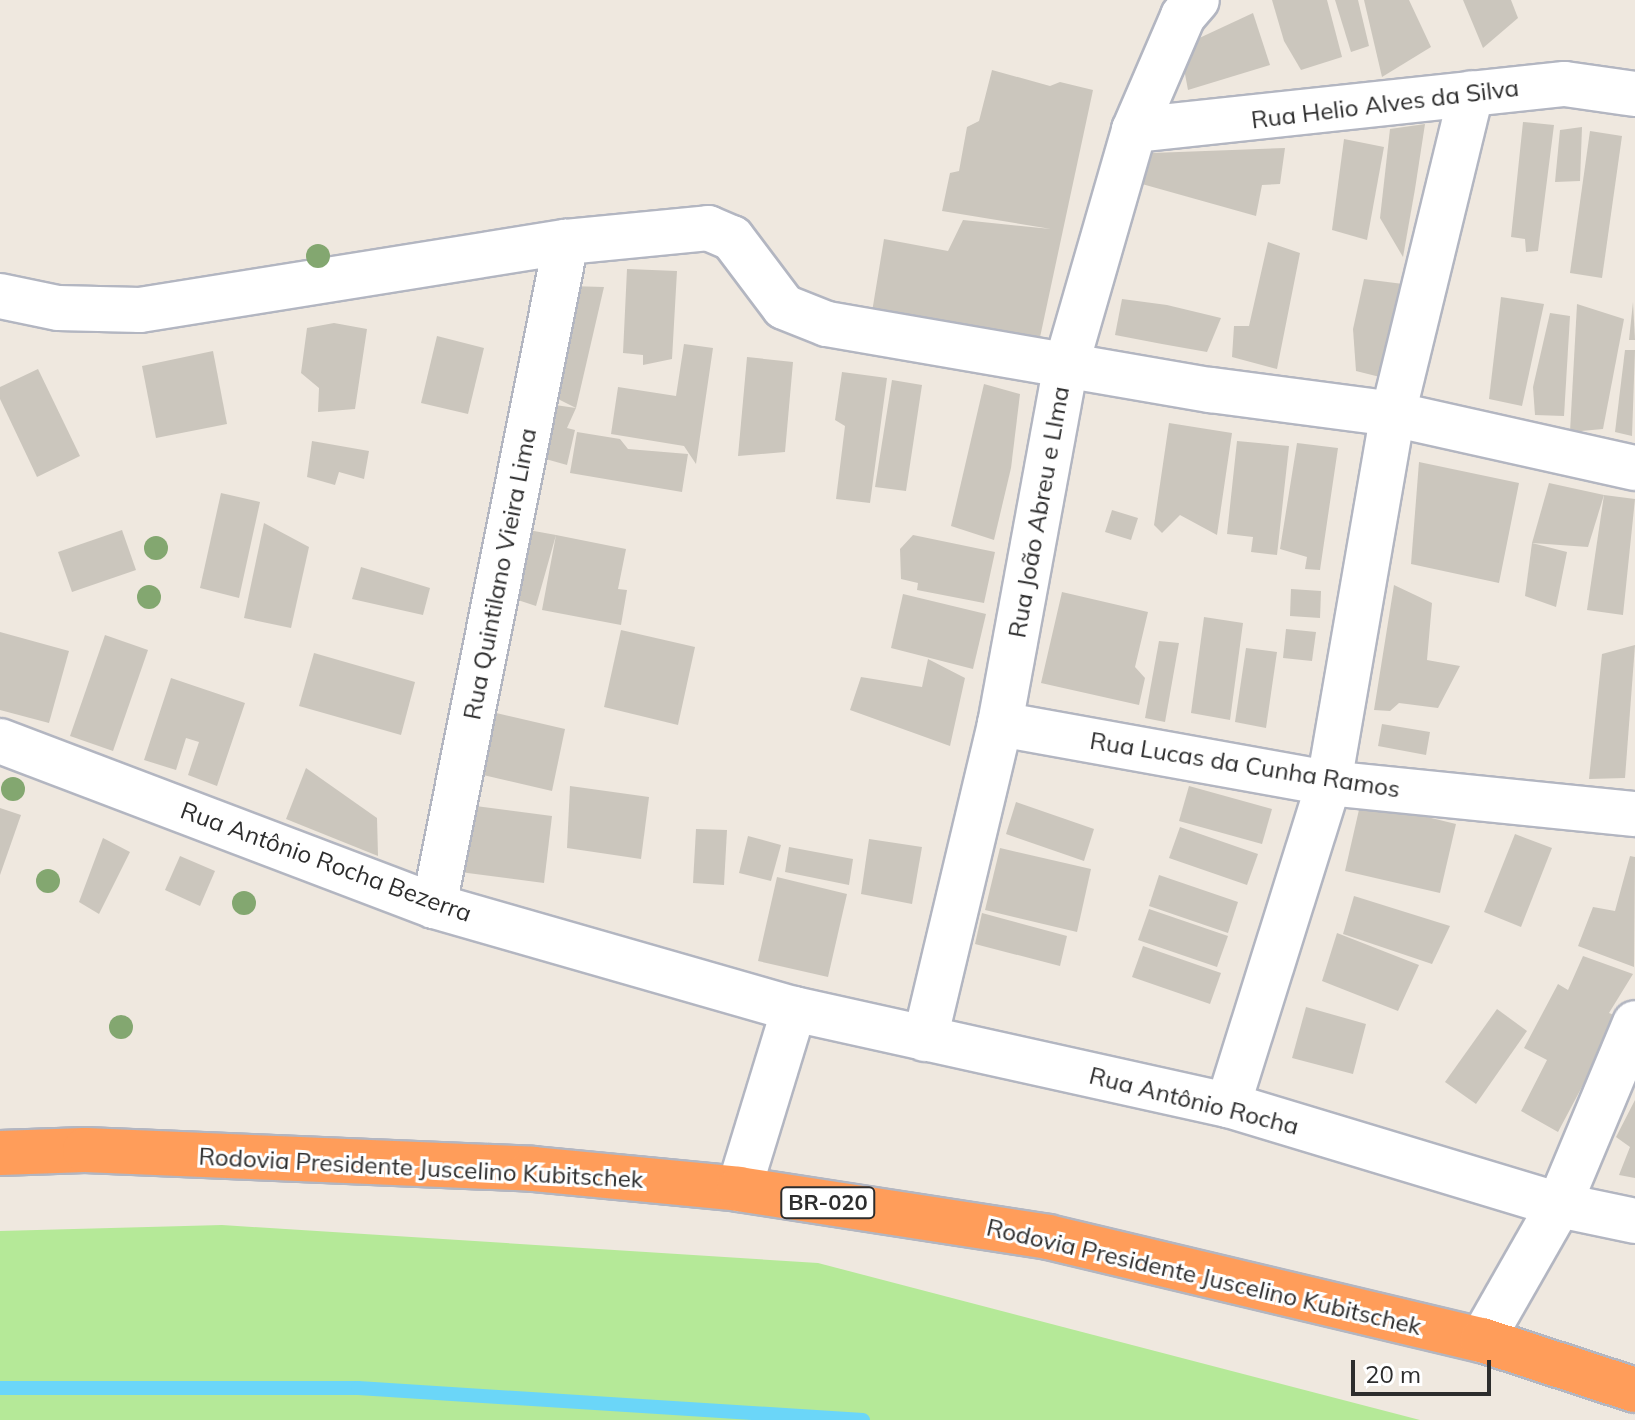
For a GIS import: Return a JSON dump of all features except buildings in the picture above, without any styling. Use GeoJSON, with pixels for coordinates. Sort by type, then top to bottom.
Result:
{"type":"FeatureCollection","features":[{"type":"Feature","properties":{"kind":"highway","name":"Rodovia Presidente Juscelino Kubitschek"},"geometry":{"type":"LineString","coordinates":[[0,1153],[85,1150],[517,1169],[739,1189],[1048,1237],[1482,1340],[1635,1390]]}},
{"type":"Feature","properties":{"kind":"street","name":"Rua João Abreu e LIma"},"geometry":{"type":"LineString","coordinates":[[925,1039],[1000,724],[1066,366],[1134,130],[1183,16],[1197,0]]}},
{"type":"Feature","properties":{"kind":"street","name":"Rua Helio Alves da Silva"},"geometry":{"type":"LineString","coordinates":[[1134,130],[1565,84],[1635,94]]}},
{"type":"Feature","properties":{"kind":"street"},"geometry":{"type":"LineString","coordinates":[[1228,1105],[1329,783],[1393,414],[1471,93]]}},
{"type":"Feature","properties":{"kind":"street"},"geometry":{"type":"LineString","coordinates":[[0,296],[58,308],[140,310],[566,242],[708,228],[732,238],[784,307],[827,324],[1066,366],[1393,414],[1635,468]]}},
{"type":"Feature","properties":{"kind":"street","name":"Rua Quintilano Vieira Lima"},"geometry":{"type":"LineString","coordinates":[[434,906],[566,242]]}},
{"type":"Feature","properties":{"kind":"street","name":"Rua Lucas da Cunha Ramos"},"geometry":{"type":"LineString","coordinates":[[1000,724],[1329,783],[1635,814]]}},
{"type":"Feature","properties":{"kind":"street","name":"Rua Antônio Rocha Bezerra"},"geometry":{"type":"LineString","coordinates":[[0,741],[434,906],[794,1009]]}},
{"type":"Feature","properties":{"kind":"street"},"geometry":{"type":"LineString","coordinates":[[739,1189],[794,1009]]}},
{"type":"Feature","properties":{"kind":"street","name":"Rua Antônio Rocha"},"geometry":{"type":"LineString","coordinates":[[794,1009],[1228,1105],[1559,1205],[1635,1221]]}},
{"type":"Feature","properties":{"kind":"street"},"geometry":{"type":"LineString","coordinates":[[1482,1340],[1559,1205],[1635,1023]]}},
{"type":"Feature","properties":{"kind":"green space"},"geometry":{"type":"Polygon","coordinates":[[[222,1225],[818,1263],[1420,1420],[0,1420],[0,1231],[222,1225]]]}},
{"type":"Feature","properties":{"kind":"waterway"},"geometry":{"type":"LineString","coordinates":[[0,1388],[358,1388],[863,1420]]}}]}
